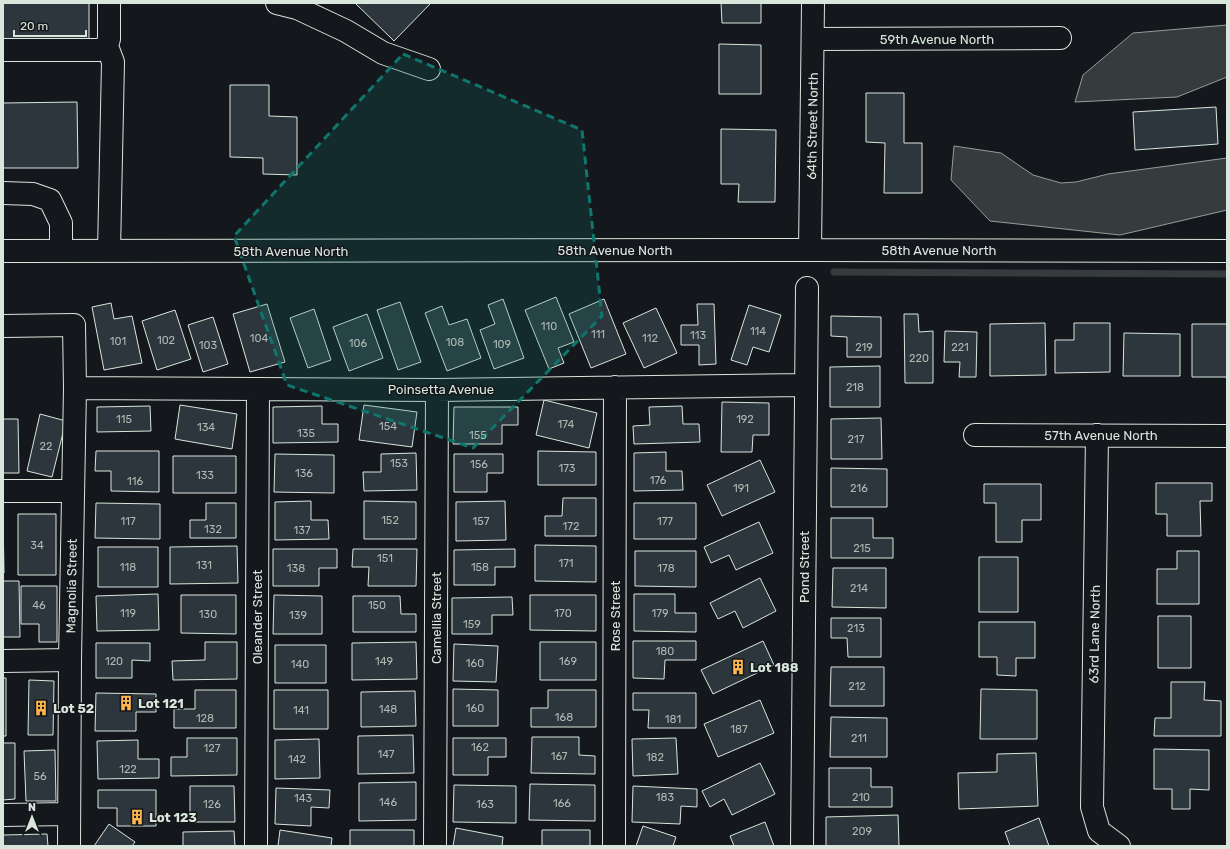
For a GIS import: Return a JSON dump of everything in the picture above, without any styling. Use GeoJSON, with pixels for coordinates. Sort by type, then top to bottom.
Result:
{"type":"FeatureCollection","features":[{"type":"Feature","properties":{"kind":"street"},"geometry":{"type":"LineString","coordinates":[[109,3],[109,39],[107,46],[113,62],[109,251]]}},
{"type":"Feature","properties":{"kind":"street"},"geometry":{"type":"LineString","coordinates":[[277,3],[297,8],[346,30],[383,53],[429,69]]}},
{"type":"Feature","properties":{"kind":"street","name":"64th Street North"},"geometry":{"type":"LineString","coordinates":[[810,250],[813,3]]}},
{"type":"Feature","properties":{"kind":"street","name":"59th Avenue North"},"geometry":{"type":"LineString","coordinates":[[813,39],[1060,38]]}},
{"type":"Feature","properties":{"kind":"street"},"geometry":{"type":"LineString","coordinates":[[3,50],[99,50],[107,46]]}},
{"type":"Feature","properties":{"kind":"street"},"geometry":{"type":"LineString","coordinates":[[3,193],[33,194],[50,200],[61,223],[61,251]]}},
{"type":"Feature","properties":{"kind":"street","name":"58th Avenue North"},"geometry":{"type":"LineString","coordinates":[[3,251],[1227,251]]}},
{"type":"Feature","properties":{"kind":"street","name":"Pond Street"},"geometry":{"type":"LineString","coordinates":[[802,846],[807,288]]}},
{"type":"Feature","properties":{"kind":"street","name":"Magnolia Street"},"geometry":{"type":"LineString","coordinates":[[3,326],[74,326],[75,388],[70,660],[69,846]]}},
{"type":"Feature","properties":{"kind":"street","name":"Poinsetta Avenue"},"geometry":{"type":"LineString","coordinates":[[75,388],[437,390],[806,385]]}},
{"type":"Feature","properties":{"kind":"street","name":"Rose Street"},"geometry":{"type":"LineString","coordinates":[[614,846],[615,387]]}},
{"type":"Feature","properties":{"kind":"street","name":"Oleander Street"},"geometry":{"type":"LineString","coordinates":[[256,846],[258,389]]}},
{"type":"Feature","properties":{"kind":"street","name":"Camellia Street"},"geometry":{"type":"LineString","coordinates":[[435,846],[437,390]]}},
{"type":"Feature","properties":{"kind":"street","name":"57th Avenue North"},"geometry":{"type":"LineString","coordinates":[[975,435],[1227,436]]}},
{"type":"Feature","properties":{"kind":"street","name":"63rd Lane North"},"geometry":{"type":"LineString","coordinates":[[1097,435],[1092,807],[1099,831],[1119,846]]}},
{"type":"Feature","properties":{"kind":"street"},"geometry":{"type":"LineString","coordinates":[[3,491],[73,491]]}},
{"type":"Feature","properties":{"kind":"street"},"geometry":{"type":"LineString","coordinates":[[3,661],[70,660]]}},
{"type":"Feature","properties":{"kind":"street"},"geometry":{"type":"LineString","coordinates":[[3,815],[69,814]]}},
{"type":"Feature","properties":{"kind":"highlighted area"},"geometry":{"type":"Polygon","coordinates":[[[403,54],[582,130],[602,316],[473,448],[287,385],[234,236],[403,54]]]}},
{"type":"Feature","properties":{"kind":"shaded area"},"geometry":{"type":"Polygon","coordinates":[[[1227,25],[1227,77],[1177,97],[1075,102],[1083,75],[1133,33],[1227,25]]]}},
{"type":"Feature","properties":{"kind":"shaded area"},"geometry":{"type":"Polygon","coordinates":[[[954,146],[1001,153],[1033,175],[1061,183],[1076,182],[1108,174],[1227,158],[1227,210],[1120,235],[990,221],[951,180],[954,146]]]}},
{"type":"Feature","properties":{"kind":"building"},"geometry":{"type":"Polygon","coordinates":[[[3,3],[89,3],[89,43],[3,42],[3,3]]]}},
{"type":"Feature","properties":{"kind":"building"},"geometry":{"type":"Polygon","coordinates":[[[355,3],[431,3],[394,41],[355,3]]]}},
{"type":"Feature","properties":{"kind":"building"},"geometry":{"type":"Polygon","coordinates":[[[721,3],[761,3],[761,23],[722,23],[721,3]]]}},
{"type":"Feature","properties":{"kind":"building"},"geometry":{"type":"Polygon","coordinates":[[[719,44],[761,45],[761,94],[719,94],[719,44]]]}},
{"type":"Feature","properties":{"kind":"building"},"geometry":{"type":"Polygon","coordinates":[[[230,85],[269,85],[269,116],[297,117],[297,175],[263,174],[263,158],[230,157],[230,85]]]}},
{"type":"Feature","properties":{"kind":"building"},"geometry":{"type":"Polygon","coordinates":[[[866,93],[904,93],[904,143],[922,143],[922,193],[884,193],[885,143],[866,142],[866,93]]]}},
{"type":"Feature","properties":{"kind":"building"},"geometry":{"type":"Polygon","coordinates":[[[77,102],[78,168],[3,168],[3,103],[77,102]]]}},
{"type":"Feature","properties":{"kind":"building"},"geometry":{"type":"Polygon","coordinates":[[[1216,107],[1218,144],[1135,150],[1133,112],[1216,107]]]}},
{"type":"Feature","properties":{"kind":"building"},"geometry":{"type":"Polygon","coordinates":[[[721,129],[776,130],[775,202],[738,202],[739,184],[721,184],[721,129]]]}},
{"type":"Feature","properties":{"kind":"building"},"geometry":{"type":"Polygon","coordinates":[[[556,297],[574,342],[558,348],[564,363],[549,369],[525,310],[556,297]]]}},
{"type":"Feature","properties":{"kind":"building"},"geometry":{"type":"Polygon","coordinates":[[[503,299],[524,358],[494,369],[480,330],[495,324],[488,305],[503,299]]]}},
{"type":"Feature","properties":{"kind":"building"},"geometry":{"type":"Polygon","coordinates":[[[604,299],[626,354],[591,368],[569,314],[604,299]]]}},
{"type":"Feature","properties":{"kind":"building"},"geometry":{"type":"Polygon","coordinates":[[[400,302],[421,362],[398,370],[377,310],[400,302]]]}},
{"type":"Feature","properties":{"kind":"building"},"geometry":{"type":"Polygon","coordinates":[[[111,303],[114,319],[132,316],[142,363],[104,370],[92,307],[111,303]]]}},
{"type":"Feature","properties":{"kind":"building"},"geometry":{"type":"Polygon","coordinates":[[[267,304],[285,362],[250,372],[233,314],[267,304]]]}},
{"type":"Feature","properties":{"kind":"building"},"geometry":{"type":"Polygon","coordinates":[[[697,304],[714,304],[716,364],[699,365],[699,345],[681,345],[681,325],[698,325],[697,304]]]}},
{"type":"Feature","properties":{"kind":"building"},"geometry":{"type":"Polygon","coordinates":[[[749,305],[781,315],[769,352],[753,347],[747,365],[731,360],[749,305]]]}},
{"type":"Feature","properties":{"kind":"building"},"geometry":{"type":"Polygon","coordinates":[[[442,306],[449,325],[467,319],[481,358],[447,371],[425,313],[442,306]]]}},
{"type":"Feature","properties":{"kind":"building"},"geometry":{"type":"Polygon","coordinates":[[[656,308],[677,353],[644,368],[623,323],[656,308]]]}},
{"type":"Feature","properties":{"kind":"building"},"geometry":{"type":"Polygon","coordinates":[[[314,309],[331,360],[308,368],[290,318],[314,309]]]}},
{"type":"Feature","properties":{"kind":"building"},"geometry":{"type":"Polygon","coordinates":[[[175,310],[191,359],[157,370],[142,321],[175,310]]]}},
{"type":"Feature","properties":{"kind":"building"},"geometry":{"type":"Polygon","coordinates":[[[367,314],[383,358],[349,371],[333,327],[367,314]]]}},
{"type":"Feature","properties":{"kind":"building"},"geometry":{"type":"Polygon","coordinates":[[[904,314],[918,314],[919,332],[933,331],[933,383],[905,383],[904,314]]]}},
{"type":"Feature","properties":{"kind":"building"},"geometry":{"type":"Polygon","coordinates":[[[831,316],[881,317],[881,357],[847,357],[847,337],[831,336],[831,316]]]}},
{"type":"Feature","properties":{"kind":"building"},"geometry":{"type":"Polygon","coordinates":[[[213,317],[228,364],[203,372],[188,325],[213,317]]]}},
{"type":"Feature","properties":{"kind":"building"},"geometry":{"type":"Polygon","coordinates":[[[1045,323],[1046,375],[990,376],[990,324],[1045,323]]]}},
{"type":"Feature","properties":{"kind":"building"},"geometry":{"type":"Polygon","coordinates":[[[1074,323],[1110,323],[1110,372],[1055,373],[1055,340],[1074,340],[1074,323]]]}},
{"type":"Feature","properties":{"kind":"building"},"geometry":{"type":"Polygon","coordinates":[[[1192,324],[1227,324],[1227,377],[1192,377],[1192,324]]]}},
{"type":"Feature","properties":{"kind":"building"},"geometry":{"type":"Polygon","coordinates":[[[945,331],[977,332],[976,377],[959,377],[960,362],[944,362],[945,331]]]}},
{"type":"Feature","properties":{"kind":"building"},"geometry":{"type":"Polygon","coordinates":[[[1124,333],[1180,334],[1180,376],[1123,376],[1124,333]]]}},
{"type":"Feature","properties":{"kind":"building"},"geometry":{"type":"Polygon","coordinates":[[[880,366],[880,407],[830,407],[830,367],[880,366]]]}},
{"type":"Feature","properties":{"kind":"building"},"geometry":{"type":"Polygon","coordinates":[[[544,400],[597,413],[589,448],[536,435],[544,400]]]}},
{"type":"Feature","properties":{"kind":"building"},"geometry":{"type":"Polygon","coordinates":[[[722,402],[769,403],[769,435],[753,435],[752,452],[721,452],[722,402]]]}},
{"type":"Feature","properties":{"kind":"building"},"geometry":{"type":"Polygon","coordinates":[[[180,405],[237,414],[232,449],[175,439],[180,405]]]}},
{"type":"Feature","properties":{"kind":"building"},"geometry":{"type":"Polygon","coordinates":[[[364,405],[417,412],[412,447],[359,440],[364,405]]]}},
{"type":"Feature","properties":{"kind":"building"},"geometry":{"type":"Polygon","coordinates":[[[150,406],[151,431],[97,432],[97,407],[150,406]]]}},
{"type":"Feature","properties":{"kind":"building"},"geometry":{"type":"Polygon","coordinates":[[[322,406],[322,424],[338,424],[338,442],[273,443],[273,407],[322,406]]]}},
{"type":"Feature","properties":{"kind":"building"},"geometry":{"type":"Polygon","coordinates":[[[682,406],[683,424],[699,424],[700,442],[634,444],[633,426],[650,425],[649,407],[682,406]]]}},
{"type":"Feature","properties":{"kind":"building"},"geometry":{"type":"Polygon","coordinates":[[[454,407],[518,407],[518,425],[502,425],[502,444],[453,444],[454,407]]]}},
{"type":"Feature","properties":{"kind":"building"},"geometry":{"type":"Polygon","coordinates":[[[40,414],[66,421],[52,477],[27,471],[40,414]]]}},
{"type":"Feature","properties":{"kind":"building"},"geometry":{"type":"Polygon","coordinates":[[[881,418],[882,459],[831,459],[831,419],[881,418]]]}},
{"type":"Feature","properties":{"kind":"building"},"geometry":{"type":"Polygon","coordinates":[[[3,419],[18,419],[19,473],[3,473],[3,419]]]}},
{"type":"Feature","properties":{"kind":"building"},"geometry":{"type":"Polygon","coordinates":[[[96,451],[159,451],[159,492],[111,491],[111,471],[95,471],[96,451]]]}},
{"type":"Feature","properties":{"kind":"building"},"geometry":{"type":"Polygon","coordinates":[[[538,451],[596,452],[596,485],[538,485],[538,451]]]}},
{"type":"Feature","properties":{"kind":"building"},"geometry":{"type":"Polygon","coordinates":[[[666,452],[666,471],[682,471],[683,490],[634,491],[634,453],[666,452]]]}},
{"type":"Feature","properties":{"kind":"building"},"geometry":{"type":"Polygon","coordinates":[[[416,453],[417,490],[364,491],[363,472],[381,472],[381,454],[416,453]]]}},
{"type":"Feature","properties":{"kind":"building"},"geometry":{"type":"Polygon","coordinates":[[[275,454],[334,455],[334,493],[274,492],[275,454]]]}},
{"type":"Feature","properties":{"kind":"building"},"geometry":{"type":"Polygon","coordinates":[[[454,454],[503,454],[503,473],[487,473],[487,492],[454,492],[454,454]]]}},
{"type":"Feature","properties":{"kind":"building"},"geometry":{"type":"Polygon","coordinates":[[[173,456],[236,456],[236,493],[173,493],[173,456]]]}},
{"type":"Feature","properties":{"kind":"building"},"geometry":{"type":"Polygon","coordinates":[[[760,460],[775,492],[722,516],[707,485],[760,460]]]}},
{"type":"Feature","properties":{"kind":"building"},"geometry":{"type":"Polygon","coordinates":[[[831,468],[887,469],[887,507],[831,507],[831,468]]]}},
{"type":"Feature","properties":{"kind":"building"},"geometry":{"type":"Polygon","coordinates":[[[1156,483],[1212,483],[1212,501],[1200,501],[1201,536],[1167,536],[1167,514],[1156,514],[1156,483]]]}},
{"type":"Feature","properties":{"kind":"building"},"geometry":{"type":"Polygon","coordinates":[[[984,484],[1041,484],[1041,520],[1022,520],[1022,542],[996,542],[996,503],[984,503],[984,484]]]}},
{"type":"Feature","properties":{"kind":"building"},"geometry":{"type":"Polygon","coordinates":[[[563,498],[596,498],[596,536],[545,536],[545,516],[562,516],[563,498]]]}},
{"type":"Feature","properties":{"kind":"building"},"geometry":{"type":"Polygon","coordinates":[[[311,501],[311,520],[328,520],[329,539],[275,540],[275,502],[311,501]]]}},
{"type":"Feature","properties":{"kind":"building"},"geometry":{"type":"Polygon","coordinates":[[[364,501],[416,502],[416,539],[364,539],[364,501]]]}},
{"type":"Feature","properties":{"kind":"building"},"geometry":{"type":"Polygon","coordinates":[[[505,501],[506,540],[456,541],[456,502],[505,501]]]}},
{"type":"Feature","properties":{"kind":"building"},"geometry":{"type":"Polygon","coordinates":[[[96,503],[160,504],[160,539],[95,538],[96,503]]]}},
{"type":"Feature","properties":{"kind":"building"},"geometry":{"type":"Polygon","coordinates":[[[206,503],[236,503],[236,538],[190,538],[190,520],[206,520],[206,503]]]}},
{"type":"Feature","properties":{"kind":"building"},"geometry":{"type":"Polygon","coordinates":[[[634,503],[696,503],[696,539],[634,539],[634,503]]]}},
{"type":"Feature","properties":{"kind":"building"},"geometry":{"type":"Polygon","coordinates":[[[18,514],[56,514],[56,575],[18,575],[18,514]]]}},
{"type":"Feature","properties":{"kind":"building"},"geometry":{"type":"Polygon","coordinates":[[[3,515],[4,573],[3,573],[3,515]]]}},
{"type":"Feature","properties":{"kind":"building"},"geometry":{"type":"Polygon","coordinates":[[[831,518],[873,518],[873,538],[893,538],[893,558],[831,558],[831,518]]]}},
{"type":"Feature","properties":{"kind":"building"},"geometry":{"type":"Polygon","coordinates":[[[759,522],[773,553],[736,570],[729,555],[711,563],[704,547],[759,522]]]}},
{"type":"Feature","properties":{"kind":"building"},"geometry":{"type":"Polygon","coordinates":[[[535,545],[596,546],[596,582],[535,581],[535,545]]]}},
{"type":"Feature","properties":{"kind":"building"},"geometry":{"type":"Polygon","coordinates":[[[237,546],[238,583],[170,584],[170,547],[237,546]]]}},
{"type":"Feature","properties":{"kind":"building"},"geometry":{"type":"Polygon","coordinates":[[[98,547],[158,547],[158,587],[98,587],[98,547]]]}},
{"type":"Feature","properties":{"kind":"building"},"geometry":{"type":"Polygon","coordinates":[[[273,549],[337,549],[337,568],[319,568],[319,586],[273,586],[273,549]]]}},
{"type":"Feature","properties":{"kind":"building"},"geometry":{"type":"Polygon","coordinates":[[[353,549],[417,549],[416,586],[368,586],[369,567],[352,567],[353,549]]]}},
{"type":"Feature","properties":{"kind":"building"},"geometry":{"type":"Polygon","coordinates":[[[515,549],[515,567],[495,567],[495,585],[454,585],[454,550],[515,549]]]}},
{"type":"Feature","properties":{"kind":"building"},"geometry":{"type":"Polygon","coordinates":[[[635,551],[696,551],[696,587],[635,586],[635,551]]]}},
{"type":"Feature","properties":{"kind":"building"},"geometry":{"type":"Polygon","coordinates":[[[1177,551],[1199,551],[1199,604],[1157,604],[1157,569],[1177,569],[1177,551]]]}},
{"type":"Feature","properties":{"kind":"building"},"geometry":{"type":"Polygon","coordinates":[[[979,557],[1018,557],[1018,612],[979,612],[979,557]]]}},
{"type":"Feature","properties":{"kind":"building"},"geometry":{"type":"Polygon","coordinates":[[[833,568],[886,568],[886,608],[832,607],[833,568]]]}},
{"type":"Feature","properties":{"kind":"building"},"geometry":{"type":"Polygon","coordinates":[[[760,578],[776,611],[743,628],[735,611],[718,619],[710,603],[760,578]]]}},
{"type":"Feature","properties":{"kind":"building"},"geometry":{"type":"Polygon","coordinates":[[[3,581],[19,581],[20,637],[3,637],[3,581]]]}},
{"type":"Feature","properties":{"kind":"building"},"geometry":{"type":"Polygon","coordinates":[[[21,586],[57,586],[57,642],[39,642],[39,624],[21,624],[21,586]]]}},
{"type":"Feature","properties":{"kind":"building"},"geometry":{"type":"Polygon","coordinates":[[[158,594],[159,630],[97,631],[96,596],[158,594]]]}},
{"type":"Feature","properties":{"kind":"building"},"geometry":{"type":"Polygon","coordinates":[[[634,594],[675,594],[675,613],[696,613],[696,632],[634,631],[634,594]]]}},
{"type":"Feature","properties":{"kind":"building"},"geometry":{"type":"Polygon","coordinates":[[[181,595],[236,595],[236,634],[181,633],[181,595]]]}},
{"type":"Feature","properties":{"kind":"building"},"geometry":{"type":"Polygon","coordinates":[[[274,595],[322,596],[322,634],[273,634],[274,595]]]}},
{"type":"Feature","properties":{"kind":"building"},"geometry":{"type":"Polygon","coordinates":[[[530,595],[596,595],[596,631],[530,630],[530,595]]]}},
{"type":"Feature","properties":{"kind":"building"},"geometry":{"type":"Polygon","coordinates":[[[353,596],[400,596],[401,614],[416,614],[416,632],[353,632],[353,596]]]}},
{"type":"Feature","properties":{"kind":"building"},"geometry":{"type":"Polygon","coordinates":[[[512,597],[513,615],[492,615],[492,634],[452,634],[452,598],[512,597]]]}},
{"type":"Feature","properties":{"kind":"building"},"geometry":{"type":"Polygon","coordinates":[[[1158,616],[1191,616],[1191,668],[1158,668],[1158,616]]]}},
{"type":"Feature","properties":{"kind":"building"},"geometry":{"type":"Polygon","coordinates":[[[831,618],[881,618],[881,657],[848,657],[847,638],[831,638],[831,618]]]}},
{"type":"Feature","properties":{"kind":"building"},"geometry":{"type":"Polygon","coordinates":[[[979,622],[1035,622],[1035,658],[1016,658],[1016,676],[997,675],[997,657],[979,657],[979,622]]]}},
{"type":"Feature","properties":{"kind":"building"},"geometry":{"type":"Polygon","coordinates":[[[633,641],[696,641],[696,660],[665,660],[664,679],[633,678],[633,641]]]}},
{"type":"Feature","properties":{"kind":"building","name":"Lot 188"},"geometry":{"type":"Polygon","coordinates":[[[763,641],[774,665],[713,694],[701,670],[763,641]]]}},
{"type":"Feature","properties":{"kind":"building"},"geometry":{"type":"Polygon","coordinates":[[[205,642],[237,642],[237,679],[173,680],[172,661],[205,660],[205,642]]]}},
{"type":"Feature","properties":{"kind":"building"},"geometry":{"type":"Polygon","coordinates":[[[416,642],[417,679],[352,680],[352,643],[416,642]]]}},
{"type":"Feature","properties":{"kind":"building"},"geometry":{"type":"Polygon","coordinates":[[[540,642],[596,642],[596,680],[540,680],[540,642]]]}},
{"type":"Feature","properties":{"kind":"building"},"geometry":{"type":"Polygon","coordinates":[[[96,643],[150,643],[150,661],[132,660],[132,678],[96,678],[96,643]]]}},
{"type":"Feature","properties":{"kind":"building"},"geometry":{"type":"Polygon","coordinates":[[[454,644],[498,646],[496,682],[453,681],[454,644]]]}},
{"type":"Feature","properties":{"kind":"building"},"geometry":{"type":"Polygon","coordinates":[[[275,645],[326,645],[326,683],[275,683],[275,645]]]}},
{"type":"Feature","properties":{"kind":"building"},"geometry":{"type":"Polygon","coordinates":[[[831,667],[884,667],[884,706],[830,706],[831,667]]]}},
{"type":"Feature","properties":{"kind":"building"},"geometry":{"type":"Polygon","coordinates":[[[3,678],[6,678],[6,736],[3,736],[3,678]]]}},
{"type":"Feature","properties":{"kind":"building","name":"Lot 52"},"geometry":{"type":"Polygon","coordinates":[[[29,680],[54,681],[53,735],[28,735],[29,680]]]}},
{"type":"Feature","properties":{"kind":"building"},"geometry":{"type":"Polygon","coordinates":[[[1171,682],[1205,682],[1204,700],[1221,701],[1221,736],[1154,736],[1155,718],[1171,718],[1171,682]]]}},
{"type":"Feature","properties":{"kind":"building"},"geometry":{"type":"Polygon","coordinates":[[[453,689],[498,690],[498,726],[453,726],[453,689]]]}},
{"type":"Feature","properties":{"kind":"building"},"geometry":{"type":"Polygon","coordinates":[[[981,689],[1037,690],[1037,739],[980,739],[981,689]]]}},
{"type":"Feature","properties":{"kind":"building"},"geometry":{"type":"Polygon","coordinates":[[[195,690],[236,690],[236,728],[174,728],[174,709],[195,709],[195,690]]]}},
{"type":"Feature","properties":{"kind":"building"},"geometry":{"type":"Polygon","coordinates":[[[274,690],[328,690],[328,729],[274,729],[274,690]]]}},
{"type":"Feature","properties":{"kind":"building"},"geometry":{"type":"Polygon","coordinates":[[[548,690],[596,690],[596,727],[531,727],[531,708],[548,708],[548,690]]]}},
{"type":"Feature","properties":{"kind":"building"},"geometry":{"type":"Polygon","coordinates":[[[415,691],[416,726],[361,727],[361,692],[415,691]]]}},
{"type":"Feature","properties":{"kind":"building","name":"Lot 121"},"geometry":{"type":"Polygon","coordinates":[[[96,693],[156,694],[156,712],[136,712],[136,731],[95,731],[96,693]]]}},
{"type":"Feature","properties":{"kind":"building"},"geometry":{"type":"Polygon","coordinates":[[[633,693],[696,693],[696,728],[648,728],[649,710],[633,710],[633,693]]]}},
{"type":"Feature","properties":{"kind":"building"},"geometry":{"type":"Polygon","coordinates":[[[760,700],[774,733],[718,757],[704,724],[760,700]]]}},
{"type":"Feature","properties":{"kind":"building"},"geometry":{"type":"Polygon","coordinates":[[[831,717],[887,718],[887,757],[830,757],[831,717]]]}},
{"type":"Feature","properties":{"kind":"building"},"geometry":{"type":"Polygon","coordinates":[[[413,735],[414,773],[358,774],[358,736],[413,735]]]}},
{"type":"Feature","properties":{"kind":"building"},"geometry":{"type":"Polygon","coordinates":[[[532,737],[579,737],[579,755],[595,756],[595,774],[531,773],[532,737]]]}},
{"type":"Feature","properties":{"kind":"building"},"geometry":{"type":"Polygon","coordinates":[[[187,738],[237,738],[237,775],[171,776],[171,757],[187,757],[187,738]]]}},
{"type":"Feature","properties":{"kind":"building"},"geometry":{"type":"Polygon","coordinates":[[[453,738],[506,738],[506,757],[488,757],[488,775],[453,775],[453,738]]]}},
{"type":"Feature","properties":{"kind":"building"},"geometry":{"type":"Polygon","coordinates":[[[676,738],[678,774],[633,776],[632,739],[676,738]]]}},
{"type":"Feature","properties":{"kind":"building"},"geometry":{"type":"Polygon","coordinates":[[[319,739],[320,778],[275,779],[275,740],[319,739]]]}},
{"type":"Feature","properties":{"kind":"building"},"geometry":{"type":"Polygon","coordinates":[[[138,740],[138,759],[159,759],[159,778],[98,779],[97,741],[138,740]]]}},
{"type":"Feature","properties":{"kind":"building"},"geometry":{"type":"Polygon","coordinates":[[[3,743],[15,743],[15,799],[3,800],[3,743]]]}},
{"type":"Feature","properties":{"kind":"building"},"geometry":{"type":"Polygon","coordinates":[[[1154,749],[1209,750],[1209,790],[1190,789],[1190,809],[1172,809],[1172,789],[1154,789],[1154,749]]]}},
{"type":"Feature","properties":{"kind":"building"},"geometry":{"type":"Polygon","coordinates":[[[55,750],[56,801],[26,801],[24,751],[55,750]]]}},
{"type":"Feature","properties":{"kind":"building"},"geometry":{"type":"Polygon","coordinates":[[[1036,753],[1038,806],[959,809],[958,773],[997,772],[997,754],[1036,753]]]}},
{"type":"Feature","properties":{"kind":"building"},"geometry":{"type":"Polygon","coordinates":[[[760,763],[775,794],[732,815],[724,799],[710,807],[702,791],[760,763]]]}},
{"type":"Feature","properties":{"kind":"building"},"geometry":{"type":"Polygon","coordinates":[[[829,768],[871,768],[871,787],[892,787],[892,807],[829,807],[829,768]]]}},
{"type":"Feature","properties":{"kind":"building"},"geometry":{"type":"Polygon","coordinates":[[[416,782],[416,820],[359,821],[359,783],[416,782]]]}},
{"type":"Feature","properties":{"kind":"building"},"geometry":{"type":"Polygon","coordinates":[[[530,784],[595,785],[595,821],[529,820],[530,784]]]}},
{"type":"Feature","properties":{"kind":"building"},"geometry":{"type":"Polygon","coordinates":[[[454,785],[516,786],[516,823],[453,822],[454,785]]]}},
{"type":"Feature","properties":{"kind":"building"},"geometry":{"type":"Polygon","coordinates":[[[190,786],[234,786],[235,822],[190,822],[190,786]]]}},
{"type":"Feature","properties":{"kind":"building"},"geometry":{"type":"Polygon","coordinates":[[[633,786],[697,789],[697,807],[681,806],[680,824],[632,822],[633,786]]]}},
{"type":"Feature","properties":{"kind":"building"},"geometry":{"type":"Polygon","coordinates":[[[276,788],[330,790],[329,808],[311,807],[311,826],[275,824],[276,788]]]}},
{"type":"Feature","properties":{"kind":"building","name":"Lot 123"},"geometry":{"type":"Polygon","coordinates":[[[98,790],[156,790],[156,826],[117,826],[117,808],[98,808],[98,790]]]}},
{"type":"Feature","properties":{"kind":"building"},"geometry":{"type":"Polygon","coordinates":[[[898,815],[899,846],[826,846],[826,817],[898,815]]]}},
{"type":"Feature","properties":{"kind":"building"},"geometry":{"type":"Polygon","coordinates":[[[1039,818],[1049,846],[1010,846],[1005,832],[1039,818]]]}},
{"type":"Feature","properties":{"kind":"building"},"geometry":{"type":"Polygon","coordinates":[[[765,822],[774,846],[734,846],[730,836],[765,822]]]}},
{"type":"Feature","properties":{"kind":"building"},"geometry":{"type":"Polygon","coordinates":[[[109,824],[135,842],[132,846],[94,846],[109,824]]]}},
{"type":"Feature","properties":{"kind":"building"},"geometry":{"type":"Polygon","coordinates":[[[643,826],[676,837],[673,846],[636,846],[643,826]]]}},
{"type":"Feature","properties":{"kind":"building"},"geometry":{"type":"Polygon","coordinates":[[[456,828],[503,837],[502,846],[453,846],[456,828]]]}},
{"type":"Feature","properties":{"kind":"building"},"geometry":{"type":"Polygon","coordinates":[[[280,830],[332,838],[331,846],[278,846],[280,830]]]}},
{"type":"Feature","properties":{"kind":"building"},"geometry":{"type":"Polygon","coordinates":[[[350,830],[414,830],[414,846],[350,846],[350,830]]]}},
{"type":"Feature","properties":{"kind":"building"},"geometry":{"type":"Polygon","coordinates":[[[542,830],[590,830],[590,846],[542,846],[542,830]]]}},
{"type":"Feature","properties":{"kind":"building"},"geometry":{"type":"Polygon","coordinates":[[[234,831],[235,846],[183,846],[183,832],[234,831]]]}},
{"type":"Feature","properties":{"kind":"building"},"geometry":{"type":"Polygon","coordinates":[[[47,834],[48,846],[3,846],[3,835],[47,834]]]}},
{"type":"Feature","properties":{"kind":"waterway"},"geometry":{"type":"LineString","coordinates":[[834,272],[1227,274]]}},
{"type":"Feature","properties":{"kind":"place","name":"Lot 188"},"geometry":{"type":"Point","coordinates":[738,667]}},
{"type":"Feature","properties":{"kind":"place","name":"Lot 121"},"geometry":{"type":"Point","coordinates":[126,703]}},
{"type":"Feature","properties":{"kind":"place","name":"Lot 52"},"geometry":{"type":"Point","coordinates":[41,708]}},
{"type":"Feature","properties":{"kind":"place","name":"Lot 123"},"geometry":{"type":"Point","coordinates":[137,817]}}]}
